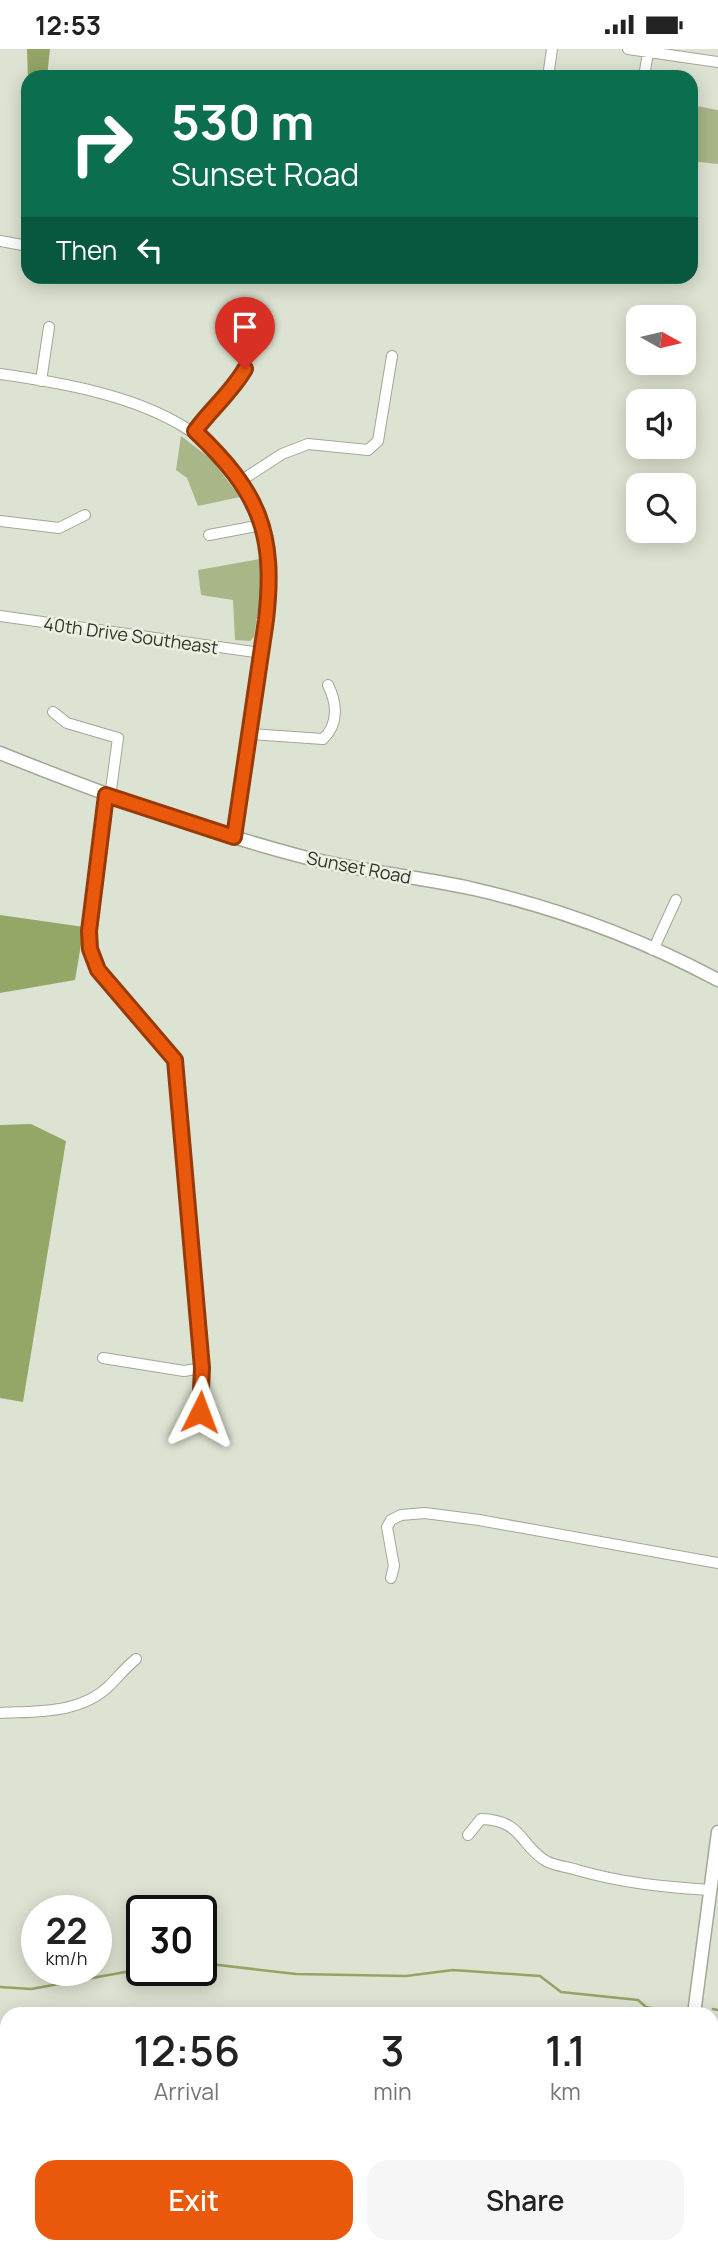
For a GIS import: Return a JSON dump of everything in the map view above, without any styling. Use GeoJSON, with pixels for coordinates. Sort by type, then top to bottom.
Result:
{"type":"FeatureCollection","features":[{"type":"Feature","properties":{"kind":"street"},"geometry":{"type":"LineString","coordinates":[[549,70],[552,49]]}},
{"type":"Feature","properties":{"kind":"street"},"geometry":{"type":"LineString","coordinates":[[628,49],[718,62]]}},
{"type":"Feature","properties":{"kind":"street"},"geometry":{"type":"LineString","coordinates":[[645,70],[648,52]]}},
{"type":"Feature","properties":{"kind":"street"},"geometry":{"type":"LineString","coordinates":[[0,241],[21,245]]}},
{"type":"Feature","properties":{"kind":"street"},"geometry":{"type":"LineString","coordinates":[[41,381],[49,327]]}},
{"type":"Feature","properties":{"kind":"street"},"geometry":{"type":"LineString","coordinates":[[242,480],[282,454],[308,444],[368,450],[378,441],[392,356]]}},
{"type":"Feature","properties":{"kind":"street"},"geometry":{"type":"LineString","coordinates":[[195,431],[213,407],[233,391],[245,369]]}},
{"type":"Feature","properties":{"kind":"street"},"geometry":{"type":"LineString","coordinates":[[0,374],[130,401],[195,431],[242,480],[262,525],[269,555],[270,585],[234,837]]}},
{"type":"Feature","properties":{"kind":"street"},"geometry":{"type":"LineString","coordinates":[[0,521],[59,528],[85,515]]}},
{"type":"Feature","properties":{"kind":"street"},"geometry":{"type":"LineString","coordinates":[[209,535],[262,525]]}},
{"type":"Feature","properties":{"kind":"street","name":"40th Drive Southeast"},"geometry":{"type":"LineString","coordinates":[[0,616],[261,653]]}},
{"type":"Feature","properties":{"kind":"street"},"geometry":{"type":"LineString","coordinates":[[250,734],[323,739],[332,731],[336,701],[328,685]]}},
{"type":"Feature","properties":{"kind":"street"},"geometry":{"type":"LineString","coordinates":[[53,712],[67,723],[118,739],[92,903],[90,949],[98,970],[175,1060],[202,1368],[200,1412]]}},
{"type":"Feature","properties":{"kind":"street","name":"Sunset Road"},"geometry":{"type":"LineString","coordinates":[[0,753],[108,796],[299,856],[475,889],[544,909],[653,950],[718,980]]}},
{"type":"Feature","properties":{"kind":"street"},"geometry":{"type":"LineString","coordinates":[[653,950],[676,900]]}},
{"type":"Feature","properties":{"kind":"street"},"geometry":{"type":"LineString","coordinates":[[103,1358],[184,1371],[202,1368]]}},
{"type":"Feature","properties":{"kind":"street"},"geometry":{"type":"LineString","coordinates":[[391,1578],[394,1566],[387,1541],[387,1527],[391,1520],[401,1515],[413,1514],[479,1520],[718,1563]]}},
{"type":"Feature","properties":{"kind":"street"},"geometry":{"type":"LineString","coordinates":[[0,1713],[63,1709],[76,1705],[108,1687],[136,1659]]}},
{"type":"Feature","properties":{"kind":"street"},"geometry":{"type":"LineString","coordinates":[[468,1835],[481,1819],[487,1819],[509,1825],[545,1861],[653,1888],[710,1890]]}},
{"type":"Feature","properties":{"kind":"street"},"geometry":{"type":"LineString","coordinates":[[695,2007],[718,1832]]}},
{"type":"Feature","properties":{"kind":"shaded area"},"geometry":{"type":"Polygon","coordinates":[[[27,49],[50,49],[48,70],[28,70],[27,49]]]}},
{"type":"Feature","properties":{"kind":"shaded area"},"geometry":{"type":"Polygon","coordinates":[[[698,106],[718,110],[718,164],[698,162],[698,106]]]}},
{"type":"Feature","properties":{"kind":"shaded area"},"geometry":{"type":"Polygon","coordinates":[[[181,436],[211,459],[240,497],[198,506],[187,478],[176,470],[181,436]]]}},
{"type":"Feature","properties":{"kind":"shaded area"},"geometry":{"type":"Polygon","coordinates":[[[260,559],[260,597],[254,637],[250,641],[235,640],[233,600],[201,595],[198,570],[260,559]]]}},
{"type":"Feature","properties":{"kind":"shaded area"},"geometry":{"type":"Polygon","coordinates":[[[0,915],[84,927],[75,980],[0,993],[0,915]]]}},
{"type":"Feature","properties":{"kind":"shaded area"},"geometry":{"type":"Polygon","coordinates":[[[31,1124],[66,1141],[23,1402],[0,1398],[0,1125],[31,1124]]]}},
{"type":"Feature","properties":{"kind":"waterway"},"geometry":{"type":"LineString","coordinates":[[217,1965],[296,1974],[406,1976],[453,1970],[540,1976],[561,1992],[638,2000],[646,2007]]}},
{"type":"Feature","properties":{"kind":"waterway"},"geometry":{"type":"LineString","coordinates":[[0,1987],[31,1989],[126,1972]]}},
{"type":"Feature","properties":{"kind":"route"},"geometry":{"type":"LineString","coordinates":[[200,1412],[202,1368],[175,1060],[98,970],[90,949],[89,931],[106,795],[234,837],[266,620],[270,585],[269,555],[262,525],[242,480],[195,431],[213,407],[233,391],[245,369]]}}]}
